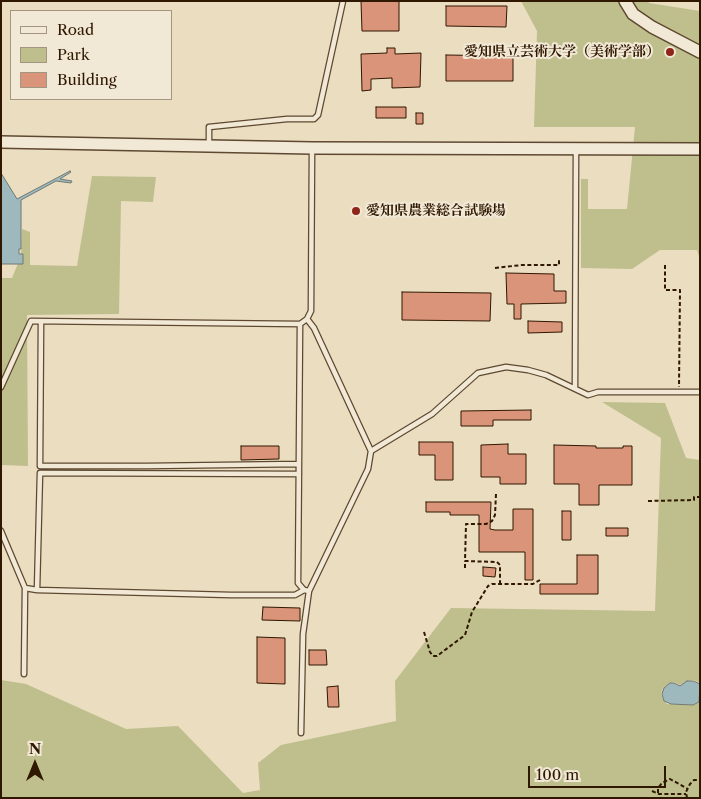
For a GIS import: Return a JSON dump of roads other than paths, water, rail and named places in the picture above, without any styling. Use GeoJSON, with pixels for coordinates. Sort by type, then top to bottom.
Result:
{"type":"FeatureCollection","features":[{"type":"Feature","properties":{"kind":"street"},"geometry":{"type":"LineString","coordinates":[[625,1],[633,14],[652,27],[700,52]]}},
{"type":"Feature","properties":{"kind":"street"},"geometry":{"type":"LineString","coordinates":[[1,142],[312,148],[700,149]]}},
{"type":"Feature","properties":{"kind":"lane"},"geometry":{"type":"LineString","coordinates":[[208,146],[209,127],[287,119],[314,119],[318,115],[343,1]]}},
{"type":"Feature","properties":{"kind":"lane"},"geometry":{"type":"LineString","coordinates":[[1,387],[31,321],[300,324],[308,319],[311,311],[312,148]]}},
{"type":"Feature","properties":{"kind":"lane"},"geometry":{"type":"LineString","coordinates":[[575,387],[576,148]]}},
{"type":"Feature","properties":{"kind":"lane"},"geometry":{"type":"LineString","coordinates":[[300,733],[303,634],[307,590],[368,469],[371,451],[314,328],[308,319]]}},
{"type":"Feature","properties":{"kind":"lane"},"geometry":{"type":"LineString","coordinates":[[41,322],[40,466],[299,464]]}},
{"type":"Feature","properties":{"kind":"lane"},"geometry":{"type":"LineString","coordinates":[[300,324],[298,583],[307,590]]}},
{"type":"Feature","properties":{"kind":"lane"},"geometry":{"type":"LineString","coordinates":[[371,451],[432,414],[478,373],[506,367],[546,375],[575,387],[588,395],[598,392],[700,392]]}},
{"type":"Feature","properties":{"kind":"lane"},"geometry":{"type":"LineString","coordinates":[[37,590],[40,473],[299,474]]}},
{"type":"Feature","properties":{"kind":"lane"},"geometry":{"type":"LineString","coordinates":[[1,531],[25,588],[24,674]]}},
{"type":"Feature","properties":{"kind":"lane"},"geometry":{"type":"LineString","coordinates":[[25,588],[37,590],[230,595],[294,594],[307,590]]}},
{"type":"Feature","properties":{"kind":"water"},"geometry":{"type":"Polygon","coordinates":[[[70,171],[60,179],[72,181],[71,183],[56,181],[21,200],[21,249],[19,249],[19,254],[23,254],[23,264],[1,264],[1,173],[17,199],[70,171]]]}},
{"type":"Feature","properties":{"kind":"water"},"geometry":{"type":"Polygon","coordinates":[[[687,681],[700,684],[699,702],[693,705],[671,704],[664,701],[662,694],[664,688],[670,683],[680,686],[687,681]]]}},
{"type":"Feature","properties":{"kind":"place","name":"愛知県立芸術大学（美術学部）"},"geometry":{"type":"Point","coordinates":[670,52]}},
{"type":"Feature","properties":{"kind":"place","name":"愛知県農業総合試験場"},"geometry":{"type":"Point","coordinates":[356,211]}}]}
